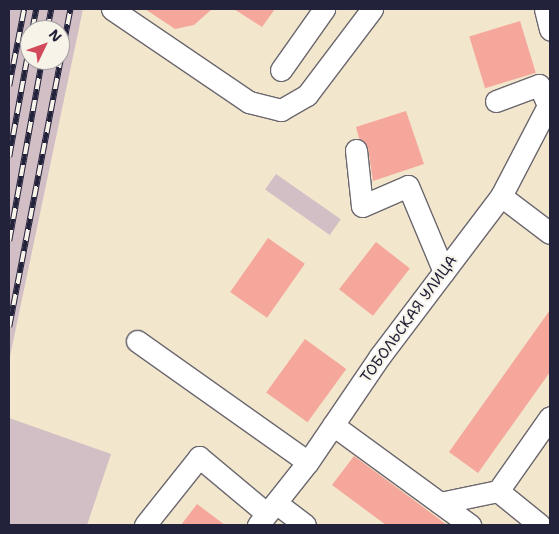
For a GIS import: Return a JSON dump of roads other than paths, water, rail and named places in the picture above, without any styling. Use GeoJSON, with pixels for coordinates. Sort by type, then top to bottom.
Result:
{"type":"FeatureCollection","features":[{"type":"Feature","properties":{"kind":"street"},"geometry":{"type":"LineString","coordinates":[[112,9],[249,102],[281,110],[307,95],[370,9]]}},
{"type":"Feature","properties":{"kind":"street"},"geometry":{"type":"LineString","coordinates":[[281,70],[324,9]]}},
{"type":"Feature","properties":{"kind":"street"},"geometry":{"type":"LineString","coordinates":[[545,9],[550,29]]}},
{"type":"Feature","properties":{"kind":"street"},"geometry":{"type":"LineString","coordinates":[[496,101],[539,85],[549,104]]}},
{"type":"Feature","properties":{"kind":"street","name":"ТОБОЛЬСКАЯ УЛИЦА"},"geometry":{"type":"LineString","coordinates":[[267,514],[308,462],[444,272],[501,196],[549,104]]}},
{"type":"Feature","properties":{"kind":"street"},"geometry":{"type":"LineString","coordinates":[[356,150],[362,206],[408,186],[444,272]]}},
{"type":"Feature","properties":{"kind":"street"},"geometry":{"type":"LineString","coordinates":[[501,196],[550,233]]}},
{"type":"Feature","properties":{"kind":"street"},"geometry":{"type":"LineString","coordinates":[[137,341],[308,462]]}},
{"type":"Feature","properties":{"kind":"street"},"geometry":{"type":"LineString","coordinates":[[440,503],[498,491],[550,417]]}},
{"type":"Feature","properties":{"kind":"street"},"geometry":{"type":"LineString","coordinates":[[333,425],[470,525]]}},
{"type":"Feature","properties":{"kind":"street"},"geometry":{"type":"LineString","coordinates":[[145,525],[199,457],[267,514],[305,525]]}},
{"type":"Feature","properties":{"kind":"street"},"geometry":{"type":"LineString","coordinates":[[498,491],[540,525]]}},
{"type":"Feature","properties":{"kind":"railway"},"geometry":{"type":"LineString","coordinates":[[9,86],[24,9]]}},
{"type":"Feature","properties":{"kind":"railway"},"geometry":{"type":"LineString","coordinates":[[34,20],[36,9]]}},
{"type":"Feature","properties":{"kind":"railway"},"geometry":{"type":"LineString","coordinates":[[49,20],[51,9]]}},
{"type":"Feature","properties":{"kind":"railway"},"geometry":{"type":"LineString","coordinates":[[9,327],[70,9]]}},
{"type":"Feature","properties":{"kind":"railway"},"geometry":{"type":"LineString","coordinates":[[9,157],[25,70]]}},
{"type":"Feature","properties":{"kind":"railway"},"geometry":{"type":"LineString","coordinates":[[9,241],[40,70]]}}]}
